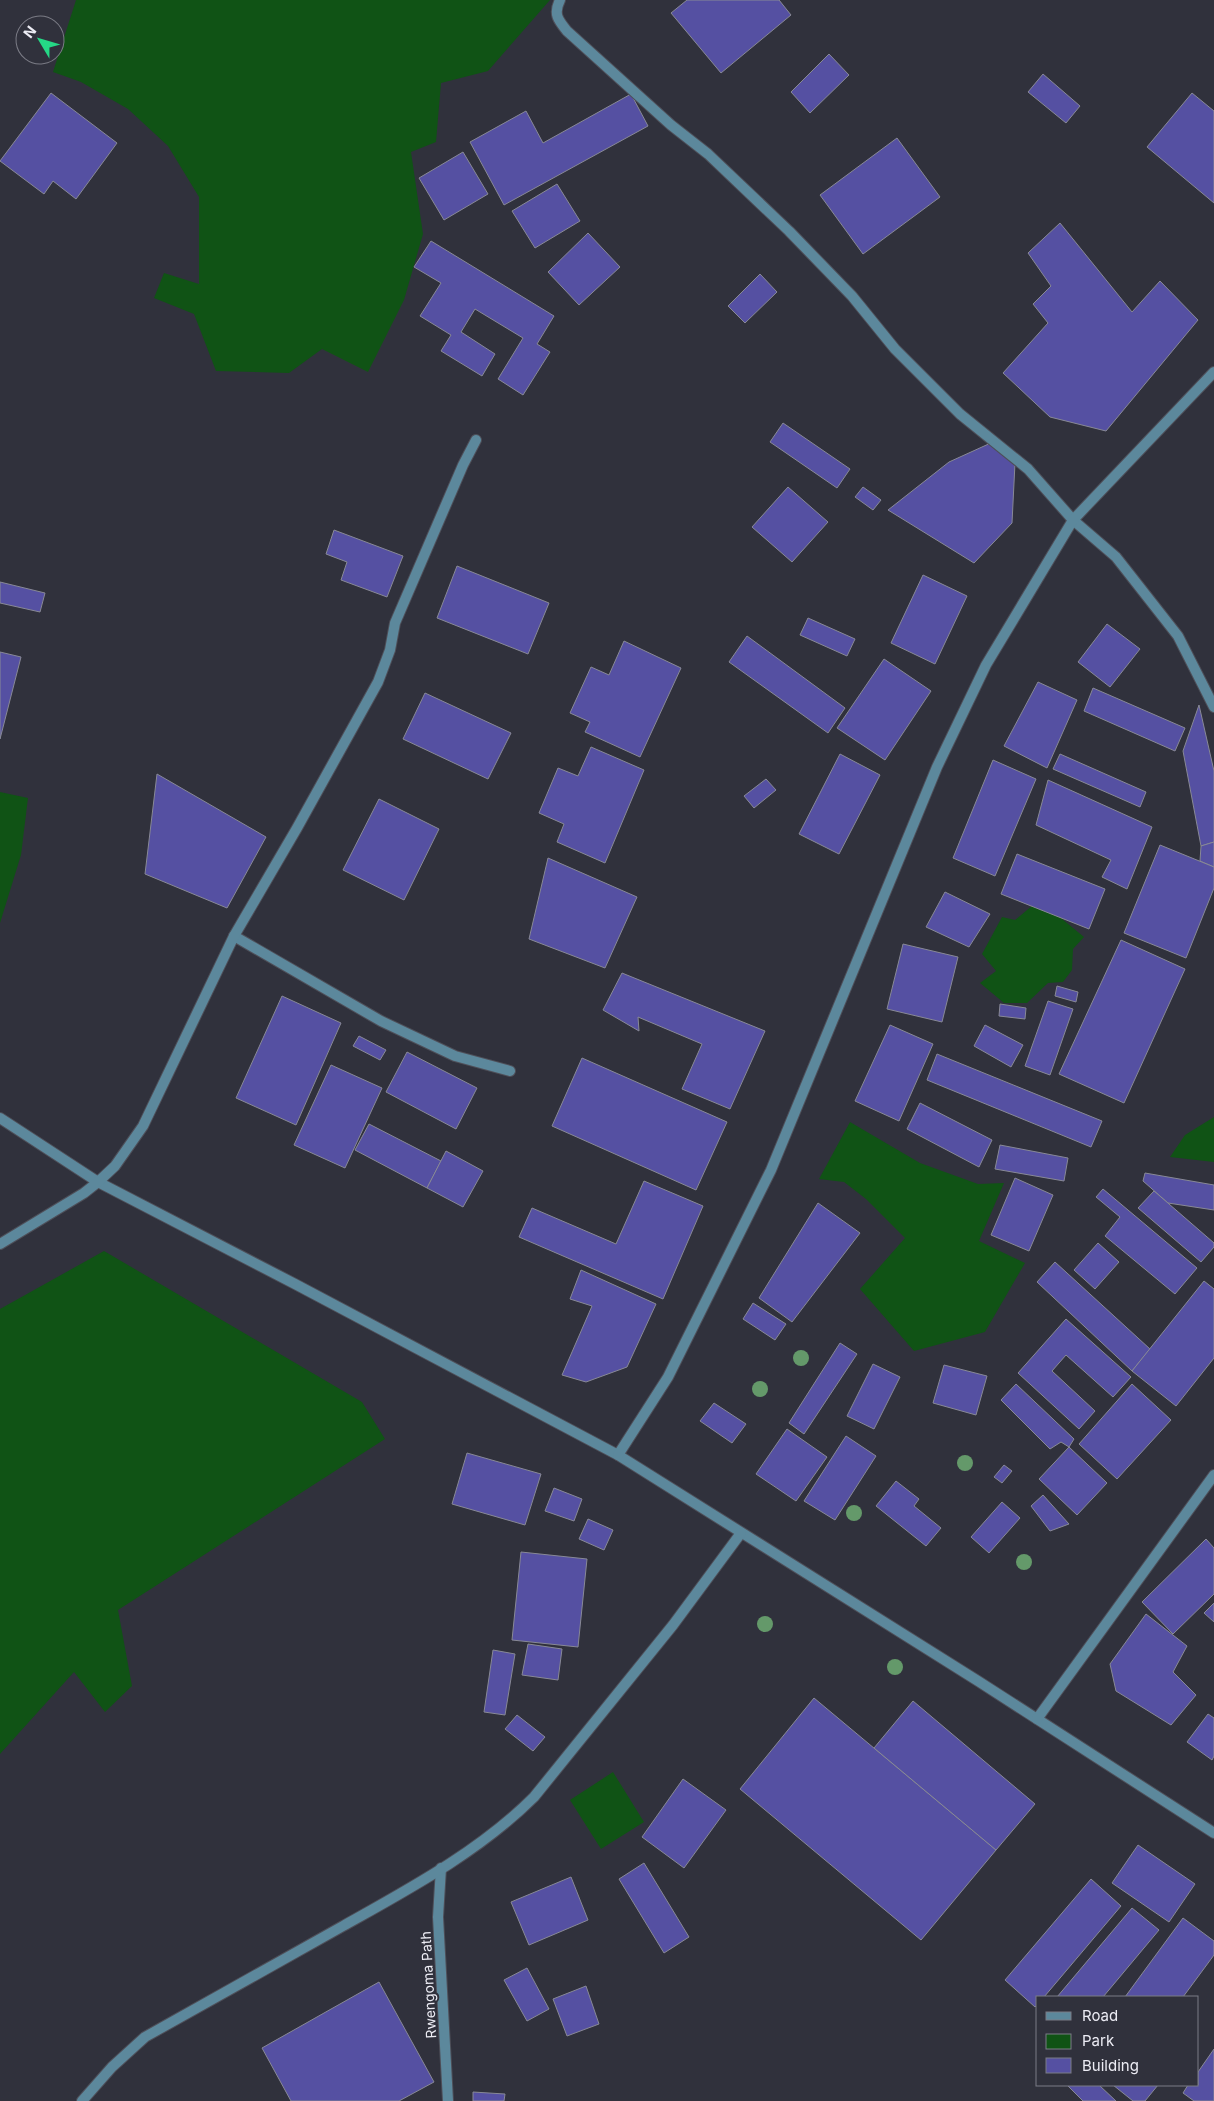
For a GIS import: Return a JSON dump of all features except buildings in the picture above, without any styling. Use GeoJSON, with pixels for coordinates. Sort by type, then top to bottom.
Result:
{"type":"FeatureCollection","features":[{"type":"Feature","properties":{"kind":"street"},"geometry":{"type":"LineString","coordinates":[[560,0],[555,12],[557,20],[567,32],[671,125],[708,154],[789,231],[852,296],[901,356],[960,414],[1028,469],[1074,520],[1116,556],[1178,636],[1214,707]]}},
{"type":"Feature","properties":{"kind":"street"},"geometry":{"type":"LineString","coordinates":[[618,1455],[668,1377],[771,1170],[937,767],[986,665],[1074,520],[1214,372]]}},
{"type":"Feature","properties":{"kind":"street"},"geometry":{"type":"LineString","coordinates":[[0,1244],[84,1193],[98,1182],[115,1166],[143,1126],[234,936],[302,820],[378,682],[390,650],[395,623],[459,474],[476,440]]}},
{"type":"Feature","properties":{"kind":"street"},"geometry":{"type":"LineString","coordinates":[[234,936],[381,1021],[455,1056],[510,1071]]}},
{"type":"Feature","properties":{"kind":"street"},"geometry":{"type":"LineString","coordinates":[[0,1118],[98,1182],[296,1284],[618,1455],[978,1680],[1036,1720],[1214,1833]]}},
{"type":"Feature","properties":{"kind":"street"},"geometry":{"type":"LineString","coordinates":[[1036,1720],[1214,1474]]}},
{"type":"Feature","properties":{"kind":"street"},"geometry":{"type":"LineString","coordinates":[[82,2101],[112,2067],[145,2037],[378,1907],[441,1868],[509,1822],[534,1798],[673,1625],[742,1533]]}},
{"type":"Feature","properties":{"kind":"street","name":"Rwengoma Path"},"geometry":{"type":"LineString","coordinates":[[441,1868],[438,1917],[448,2101]]}},
{"type":"Feature","properties":{"kind":"green space"},"geometry":{"type":"Polygon","coordinates":[[[76,0],[550,0],[488,71],[441,83],[436,142],[411,152],[423,234],[404,300],[368,372],[322,349],[289,373],[216,371],[194,314],[154,298],[164,273],[199,284],[199,197],[168,146],[128,109],[81,82],[53,72],[55,65],[65,65],[65,34],[76,0]]]}},
{"type":"Feature","properties":{"kind":"green space"},"geometry":{"type":"Polygon","coordinates":[[[0,792],[28,798],[21,855],[0,923],[0,792]]]}},
{"type":"Feature","properties":{"kind":"green space"},"geometry":{"type":"Polygon","coordinates":[[[1039,900],[1084,937],[1073,949],[1072,970],[1063,982],[1048,983],[1027,1003],[1004,1003],[980,983],[996,971],[982,954],[1002,917],[1015,920],[1039,900]]]}},
{"type":"Feature","properties":{"kind":"green space"},"geometry":{"type":"Polygon","coordinates":[[[1214,1117],[1214,1162],[1170,1157],[1185,1135],[1214,1117]]]}},
{"type":"Feature","properties":{"kind":"green space"},"geometry":{"type":"Polygon","coordinates":[[[850,1122],[920,1163],[978,1184],[1004,1183],[979,1241],[1025,1263],[985,1332],[914,1351],[860,1289],[905,1238],[866,1199],[844,1182],[819,1179],[850,1122]]]}},
{"type":"Feature","properties":{"kind":"green space"},"geometry":{"type":"Polygon","coordinates":[[[104,1251],[362,1402],[385,1439],[118,1610],[132,1686],[105,1712],[74,1672],[0,1754],[0,1309],[104,1251]]]}},
{"type":"Feature","properties":{"kind":"green space"},"geometry":{"type":"Polygon","coordinates":[[[613,1772],[644,1822],[601,1849],[570,1800],[613,1772]]]}}]}
